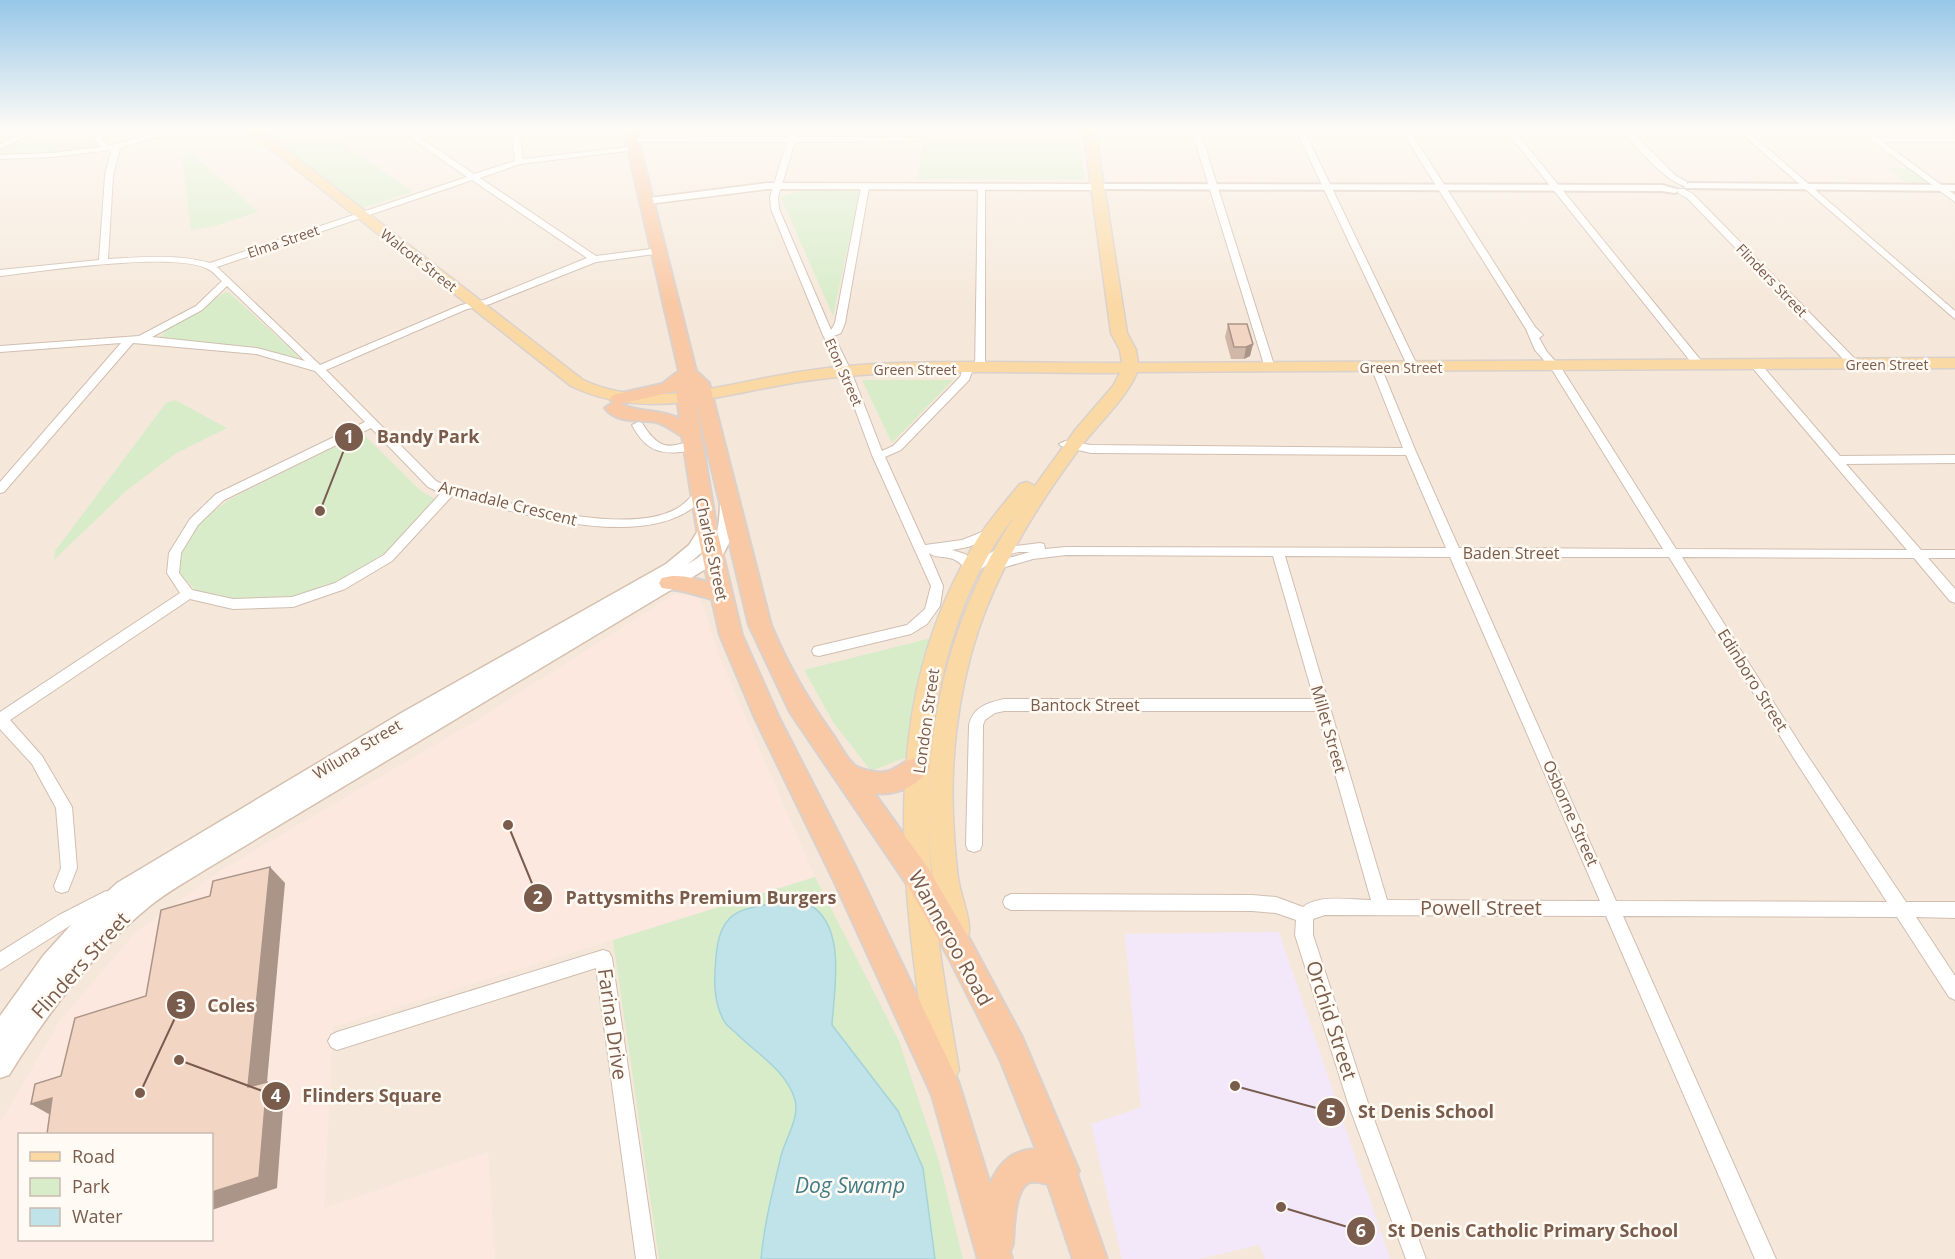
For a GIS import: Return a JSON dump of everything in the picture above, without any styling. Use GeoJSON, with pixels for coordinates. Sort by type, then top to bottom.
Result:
{"type":"FeatureCollection","features":[{"type":"Feature","properties":{"kind":"highway","name":"Charles Street"},"geometry":{"type":"LineString","coordinates":[[645,187],[682,342],[688,373],[684,386],[695,400],[728,501],[760,625],[766,640]]}},
{"type":"Feature","properties":{"kind":"highway"},"geometry":{"type":"LineString","coordinates":[[617,404],[668,388],[688,373]]}},
{"type":"Feature","properties":{"kind":"highway","name":"Charles Street"},"geometry":{"type":"LineString","coordinates":[[695,400],[692,441],[695,500],[707,530],[734,644],[767,718],[847,879],[947,1092]]}},
{"type":"Feature","properties":{"kind":"highway"},"geometry":{"type":"LineString","coordinates":[[617,404],[629,415],[662,417],[692,441]]}},
{"type":"Feature","properties":{"kind":"highway"},"geometry":{"type":"LineString","coordinates":[[670,583],[683,583],[722,594]]}},
{"type":"Feature","properties":{"kind":"highway","name":"Wanneroo Road"},"geometry":{"type":"LineString","coordinates":[[766,640],[798,705],[918,877],[960,950],[1011,1048],[1062,1171],[1090,1259]]}},
{"type":"Feature","properties":{"kind":"highway"},"geometry":{"type":"LineString","coordinates":[[844,772],[866,782],[891,784],[906,777],[917,767]]}},
{"type":"Feature","properties":{"kind":"highway"},"geometry":{"type":"LineString","coordinates":[[947,1092],[995,1258]]}},
{"type":"Feature","properties":{"kind":"highway"},"geometry":{"type":"LineString","coordinates":[[995,1258],[999,1211],[1009,1179],[1019,1169],[1032,1165],[1062,1171]]}},
{"type":"Feature","properties":{"kind":"main road","name":"Walcott Street"},"geometry":{"type":"LineString","coordinates":[[325,187],[589,391],[589,396],[597,401],[642,410],[695,400]]}},
{"type":"Feature","properties":{"kind":"main road"},"geometry":{"type":"LineString","coordinates":[[649,201],[770,187]]}},
{"type":"Feature","properties":{"kind":"main road"},"geometry":{"type":"LineString","coordinates":[[844,187],[1098,187]]}},
{"type":"Feature","properties":{"kind":"main road","name":"London Street"},"geometry":{"type":"LineString","coordinates":[[947,1092],[922,926],[915,839],[917,767],[922,720],[936,654],[951,612],[986,558],[1069,445],[1121,387],[1123,367],[1114,345],[1119,333],[1098,187]]}},
{"type":"Feature","properties":{"kind":"main road","name":"Green Street"},"geometry":{"type":"LineString","coordinates":[[695,400],[800,383],[846,371],[876,369],[1955,363]]}},
{"type":"Feature","properties":{"kind":"main road","name":"London Street"},"geometry":{"type":"LineString","coordinates":[[960,950],[944,874],[942,768],[950,696],[986,558],[1014,531],[1069,445]]}},
{"type":"Feature","properties":{"kind":"main road"},"geometry":{"type":"LineString","coordinates":[[713,557],[721,546],[727,530],[728,501]]}},
{"type":"Feature","properties":{"kind":"main road","name":"Wiluna Street"},"geometry":{"type":"LineString","coordinates":[[135,893],[205,858],[672,568],[695,549],[707,530]]}},
{"type":"Feature","properties":{"kind":"main road","name":"Wiluna Street"},"geometry":{"type":"LineString","coordinates":[[520,662],[670,583],[713,557]]}},
{"type":"Feature","properties":{"kind":"main road","name":"Flinders Street"},"geometry":{"type":"LineString","coordinates":[[0,1036],[51,964],[79,932],[135,893]]}},
{"type":"Feature","properties":{"kind":"main road","name":"Flinders Street"},"geometry":{"type":"LineString","coordinates":[[0,1066],[47,995],[135,893]]}},
{"type":"Feature","properties":{"kind":"street"},"geometry":{"type":"LineString","coordinates":[[103,263],[109,187]]}},
{"type":"Feature","properties":{"kind":"street","name":"Elma Street"},"geometry":{"type":"LineString","coordinates":[[210,266],[443,187]]}},
{"type":"Feature","properties":{"kind":"street"},"geometry":{"type":"LineString","coordinates":[[487,187],[594,259]]}},
{"type":"Feature","properties":{"kind":"street","name":"Eton Street"},"geometry":{"type":"LineString","coordinates":[[778,187],[774,196],[775,209],[828,335],[846,371],[878,455],[937,586],[937,601],[922,622],[911,629],[819,651]]}},
{"type":"Feature","properties":{"kind":"street"},"geometry":{"type":"LineString","coordinates":[[828,335],[837,331],[840,323],[865,187]]}},
{"type":"Feature","properties":{"kind":"street"},"geometry":{"type":"LineString","coordinates":[[878,455],[889,453],[897,448],[974,369],[981,187]]}},
{"type":"Feature","properties":{"kind":"street"},"geometry":{"type":"LineString","coordinates":[[1098,187],[1955,188]]}},
{"type":"Feature","properties":{"kind":"street"},"geometry":{"type":"LineString","coordinates":[[1214,187],[1270,368]]}},
{"type":"Feature","properties":{"kind":"street"},"geometry":{"type":"LineString","coordinates":[[1327,187],[1413,367]]}},
{"type":"Feature","properties":{"kind":"street","name":"Edinboro Street"},"geometry":{"type":"LineString","coordinates":[[1441,187],[1531,329],[1533,339],[1545,359],[1555,366],[1798,753],[1955,991]]}},
{"type":"Feature","properties":{"kind":"street"},"geometry":{"type":"LineString","coordinates":[[1556,188],[1699,365]]}},
{"type":"Feature","properties":{"kind":"street","name":"Flinders Street"},"geometry":{"type":"LineString","coordinates":[[1681,188],[1854,364]]}},
{"type":"Feature","properties":{"kind":"street"},"geometry":{"type":"LineString","coordinates":[[1806,188],[1955,316]]}},
{"type":"Feature","properties":{"kind":"street"},"geometry":{"type":"LineString","coordinates":[[1941,188],[1955,199]]}},
{"type":"Feature","properties":{"kind":"street"},"geometry":{"type":"LineString","coordinates":[[141,339],[257,351],[319,369],[421,328],[468,312],[477,304],[594,259],[659,251]]}},
{"type":"Feature","properties":{"kind":"street"},"geometry":{"type":"LineString","coordinates":[[0,273],[103,263],[186,260],[210,266]]}},
{"type":"Feature","properties":{"kind":"street","name":"Armadale Crescent"},"geometry":{"type":"LineString","coordinates":[[210,266],[319,369],[432,484],[449,492],[589,523],[658,519],[678,513],[695,500]]}},
{"type":"Feature","properties":{"kind":"street"},"geometry":{"type":"LineString","coordinates":[[0,349],[128,342],[141,339],[199,308],[227,281]]}},
{"type":"Feature","properties":{"kind":"street"},"geometry":{"type":"LineString","coordinates":[[0,489],[128,342]]}},
{"type":"Feature","properties":{"kind":"street"},"geometry":{"type":"LineString","coordinates":[[1755,364],[1955,598]]}},
{"type":"Feature","properties":{"kind":"street","name":"Osborne Street"},"geometry":{"type":"LineString","coordinates":[[1376,367],[1410,452],[1766,1259]]}},
{"type":"Feature","properties":{"kind":"street"},"geometry":{"type":"LineString","coordinates":[[371,424],[220,497],[194,522],[175,553],[173,573],[188,594],[233,604],[293,602],[340,586],[388,558],[449,492]]}},
{"type":"Feature","properties":{"kind":"street"},"geometry":{"type":"LineString","coordinates":[[638,425],[643,438],[654,447],[666,450],[692,441]]}},
{"type":"Feature","properties":{"kind":"street"},"geometry":{"type":"LineString","coordinates":[[1069,445],[1091,449],[1410,452]]}},
{"type":"Feature","properties":{"kind":"street"},"geometry":{"type":"LineString","coordinates":[[1838,460],[1955,459]]}},
{"type":"Feature","properties":{"kind":"street","name":"Baden Street"},"geometry":{"type":"LineString","coordinates":[[1014,531],[1024,540],[1041,547],[1066,551]]}},
{"type":"Feature","properties":{"kind":"street","name":"Baden Street"},"geometry":{"type":"LineString","coordinates":[[923,553],[964,544],[986,558],[1066,551],[1955,554]]}},
{"type":"Feature","properties":{"kind":"street","name":"Baden Street"},"geometry":{"type":"LineString","coordinates":[[986,558],[1041,547]]}},
{"type":"Feature","properties":{"kind":"street","name":"Millet Street"},"geometry":{"type":"LineString","coordinates":[[1278,552],[1381,907]]}},
{"type":"Feature","properties":{"kind":"street"},"geometry":{"type":"LineString","coordinates":[[923,553],[986,558]]}},
{"type":"Feature","properties":{"kind":"street"},"geometry":{"type":"LineString","coordinates":[[62,886],[69,868],[64,807],[37,760],[0,719],[188,594]]}},
{"type":"Feature","properties":{"kind":"street","name":"Bantock Street"},"geometry":{"type":"LineString","coordinates":[[974,844],[976,725],[978,717],[991,708],[1004,705],[1322,705]]}},
{"type":"Feature","properties":{"kind":"street","name":"Wiluna Street"},"geometry":{"type":"LineString","coordinates":[[0,962],[65,920],[135,893]]}},
{"type":"Feature","properties":{"kind":"street"},"geometry":{"type":"LineString","coordinates":[[1011,902],[1252,903],[1276,905],[1305,915]]}},
{"type":"Feature","properties":{"kind":"street","name":"Powell Street"},"geometry":{"type":"LineString","coordinates":[[1305,915],[1313,909],[1325,907],[1955,910]]}},
{"type":"Feature","properties":{"kind":"street","name":"Orchid Street"},"geometry":{"type":"LineString","coordinates":[[1305,915],[1304,935],[1358,1104],[1416,1259]]}},
{"type":"Feature","properties":{"kind":"street","name":"Farina Drive"},"geometry":{"type":"LineString","coordinates":[[338,1041],[603,958],[646,1259]]}},
{"type":"Feature","properties":{"kind":"shaded area"},"geometry":{"type":"Polygon","coordinates":[[[0,187],[1955,187],[1955,1259],[0,1259],[0,187]]]}},
{"type":"Feature","properties":{"kind":"shaded area"},"geometry":{"type":"Polygon","coordinates":[[[675,594],[696,596],[702,603],[720,658],[815,877],[333,1027],[324,1208],[488,1152],[495,1259],[0,1259],[0,1123],[60,1021],[134,934],[220,871],[474,722],[675,594]]]}},
{"type":"Feature","properties":{"kind":"shaded area"},"geometry":{"type":"Polygon","coordinates":[[[1279,932],[1390,1259],[1265,1259],[1259,1245],[1199,1259],[1122,1259],[1091,1124],[1141,1107],[1125,934],[1279,932]]]}},
{"type":"Feature","properties":{"kind":"green space"},"geometry":{"type":"Polygon","coordinates":[[[186,187],[229,187],[258,212],[218,225],[191,230],[186,187]]]}},
{"type":"Feature","properties":{"kind":"green space"},"geometry":{"type":"Polygon","coordinates":[[[327,187],[405,187],[412,192],[357,210],[327,187]]]}},
{"type":"Feature","properties":{"kind":"green space"},"geometry":{"type":"Polygon","coordinates":[[[803,190],[860,191],[833,316],[781,197],[803,190]]]}},
{"type":"Feature","properties":{"kind":"green space"},"geometry":{"type":"Polygon","coordinates":[[[225,292],[230,293],[299,357],[295,359],[245,347],[161,337],[166,330],[193,315],[225,292]]]}},
{"type":"Feature","properties":{"kind":"green space"},"geometry":{"type":"Polygon","coordinates":[[[862,380],[953,380],[892,443],[862,380]]]}},
{"type":"Feature","properties":{"kind":"green space"},"geometry":{"type":"Polygon","coordinates":[[[175,400],[227,428],[175,454],[126,491],[54,560],[55,551],[166,403],[175,400]]]}},
{"type":"Feature","properties":{"kind":"green space"},"geometry":{"type":"Polygon","coordinates":[[[362,433],[421,491],[435,499],[386,552],[340,582],[297,597],[242,600],[196,591],[179,573],[181,553],[200,522],[230,499],[362,433]]]}},
{"type":"Feature","properties":{"kind":"green space"},"geometry":{"type":"Polygon","coordinates":[[[931,638],[907,757],[871,771],[833,722],[804,670],[931,638]]]}},
{"type":"Feature","properties":{"kind":"green space"},"geometry":{"type":"Polygon","coordinates":[[[815,877],[899,1041],[939,1161],[963,1259],[659,1259],[613,940],[815,877]]]}},
{"type":"Feature","properties":{"kind":"water","name":"Dog Swamp"},"geometry":{"type":"Polygon","coordinates":[[[792,900],[810,905],[822,915],[829,928],[836,960],[832,1025],[898,1111],[923,1168],[935,1259],[761,1259],[781,1156],[795,1114],[795,1100],[785,1079],[777,1070],[724,1021],[716,996],[715,965],[719,939],[730,917],[750,908],[792,900]]]}},
{"type":"Feature","properties":{"kind":"building"},"geometry":{"type":"Polygon","coordinates":[[[1228,324],[1247,324],[1253,344],[1246,347],[1234,347],[1228,324]]]}},
{"type":"Feature","properties":{"kind":"building"},"geometry":{"type":"Polygon","coordinates":[[[270,867],[248,1087],[267,1082],[259,1177],[213,1192],[213,1133],[47,1133],[52,1098],[31,1104],[35,1084],[61,1076],[75,1018],[146,996],[161,910],[210,896],[213,881],[270,867]]]}},
{"type":"Feature","properties":{"kind":"place","name":"Bandy Park"},"geometry":{"type":"Point","coordinates":[320,511]}},
{"type":"Feature","properties":{"kind":"place","name":"Pattysmiths Premium Burgers"},"geometry":{"type":"Point","coordinates":[508,825]}},
{"type":"Feature","properties":{"kind":"place","name":"Flinders Square"},"geometry":{"type":"Point","coordinates":[179,1060]}},
{"type":"Feature","properties":{"kind":"place","name":"St Denis School"},"geometry":{"type":"Point","coordinates":[1235,1086]}},
{"type":"Feature","properties":{"kind":"place","name":"Coles"},"geometry":{"type":"Point","coordinates":[140,1093]}},
{"type":"Feature","properties":{"kind":"place","name":"St Denis Catholic Primary School"},"geometry":{"type":"Point","coordinates":[1281,1207]}}]}
